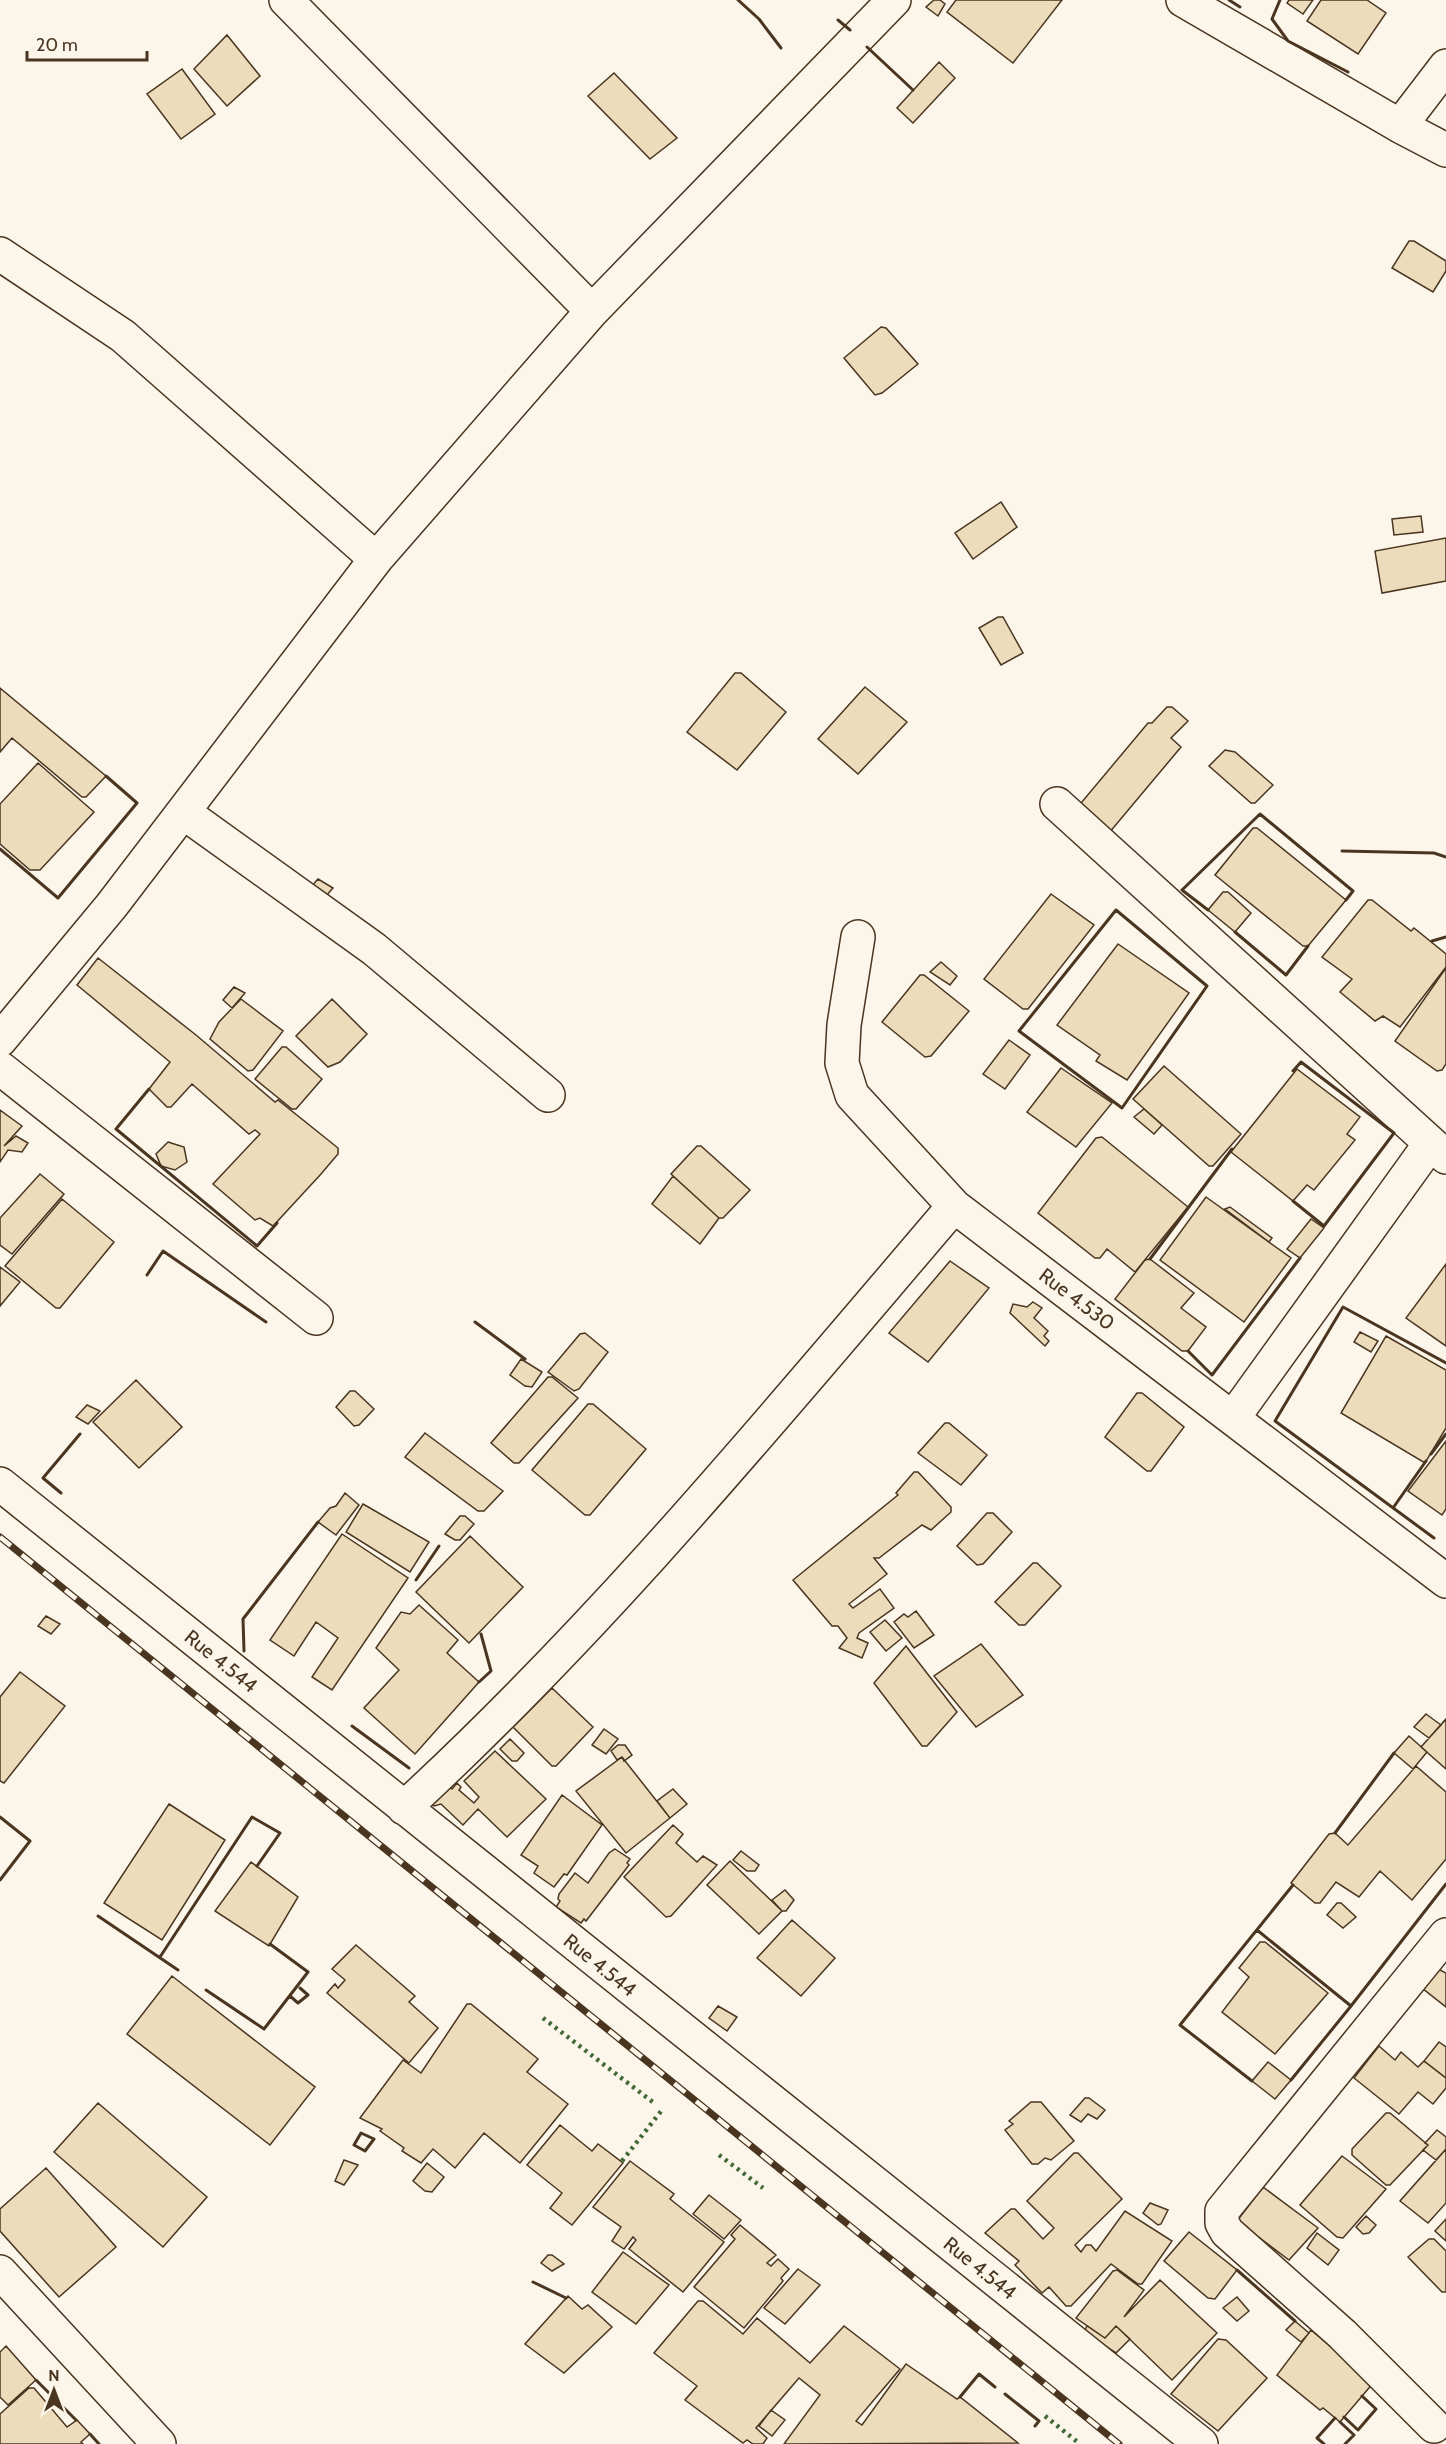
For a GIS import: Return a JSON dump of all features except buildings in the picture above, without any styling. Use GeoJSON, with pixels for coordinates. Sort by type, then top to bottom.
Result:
{"type":"FeatureCollection","features":[{"type":"Feature","properties":{"kind":"street"},"geometry":{"type":"LineString","coordinates":[[286,0],[592,311]]}},
{"type":"Feature","properties":{"kind":"street"},"geometry":{"type":"LineString","coordinates":[[0,1040],[112,905],[376,560],[592,311],[894,0]]}},
{"type":"Feature","properties":{"kind":"street"},"geometry":{"type":"LineString","coordinates":[[1183,0],[1400,126],[1446,150]]}},
{"type":"Feature","properties":{"kind":"street"},"geometry":{"type":"LineString","coordinates":[[1400,126],[1446,66]]}},
{"type":"Feature","properties":{"kind":"street"},"geometry":{"type":"LineString","coordinates":[[0,254],[123,336],[376,560]]}},
{"type":"Feature","properties":{"kind":"street"},"geometry":{"type":"LineString","coordinates":[[1057,804],[1438,1151],[1233,1418]]}},
{"type":"Feature","properties":{"kind":"street"},"geometry":{"type":"LineString","coordinates":[[183,812],[374,950],[548,1095]]}},
{"type":"Feature","properties":{"kind":"street","name":"Rue 4.530"},"geometry":{"type":"LineString","coordinates":[[858,938],[844,1025],[842,1063],[852,1095],[954,1206],[1446,1581]]}},
{"type":"Feature","properties":{"kind":"street"},"geometry":{"type":"LineString","coordinates":[[0,1068],[316,1317]]}},
{"type":"Feature","properties":{"kind":"street"},"geometry":{"type":"LineString","coordinates":[[404,1808],[483,1736],[646,1565],[954,1206]]}},
{"type":"Feature","properties":{"kind":"street","name":"Rue 4.544"},"geometry":{"type":"LineString","coordinates":[[0,1484],[1201,2444]]}},
{"type":"Feature","properties":{"kind":"street"},"geometry":{"type":"LineString","coordinates":[[1432,2428],[1342,2334],[1227,2232],[1222,2223],[1222,2211],[1446,1935]]}},
{"type":"Feature","properties":{"kind":"street"},"geometry":{"type":"LineString","coordinates":[[0,2272],[159,2444]]}},
{"type":"Feature","properties":{"kind":"railway"},"geometry":{"type":"LineString","coordinates":[[0,1537],[1119,2444]]}},
{"type":"Feature","properties":{"kind":"hedge"},"geometry":{"type":"LineString","coordinates":[[543,2018],[654,2103]]}},
{"type":"Feature","properties":{"kind":"hedge"},"geometry":{"type":"LineString","coordinates":[[622,2161],[662,2110]]}},
{"type":"Feature","properties":{"kind":"hedge"},"geometry":{"type":"LineString","coordinates":[[719,2155],[763,2188]]}},
{"type":"Feature","properties":{"kind":"hedge"},"geometry":{"type":"LineString","coordinates":[[1045,2416],[1080,2444]]}},
{"type":"Feature","properties":{"kind":"wall"},"geometry":{"type":"LineString","coordinates":[[738,0],[759,19],[781,48]]}},
{"type":"Feature","properties":{"kind":"wall"},"geometry":{"type":"LineString","coordinates":[[1229,0],[1240,7]]}},
{"type":"Feature","properties":{"kind":"wall"},"geometry":{"type":"LineString","coordinates":[[1280,0],[1272,19],[1288,41],[1348,72]]}},
{"type":"Feature","properties":{"kind":"wall"},"geometry":{"type":"LineString","coordinates":[[838,20],[850,30]]}},
{"type":"Feature","properties":{"kind":"wall"},"geometry":{"type":"LineString","coordinates":[[867,47],[913,90]]}},
{"type":"Feature","properties":{"kind":"wall"},"geometry":{"type":"LineString","coordinates":[[0,849],[58,898],[137,803],[106,776]]}},
{"type":"Feature","properties":{"kind":"wall"},"geometry":{"type":"LineString","coordinates":[[1208,910],[1182,890],[1260,814],[1353,891],[1346,900]]}},
{"type":"Feature","properties":{"kind":"wall"},"geometry":{"type":"LineString","coordinates":[[1342,851],[1434,853],[1446,857]]}},
{"type":"Feature","properties":{"kind":"wall"},"geometry":{"type":"LineString","coordinates":[[1116,910],[1207,986],[1122,1108],[1019,1031],[1116,910]]}},
{"type":"Feature","properties":{"kind":"wall"},"geometry":{"type":"LineString","coordinates":[[1235,932],[1286,975],[1308,946]]}},
{"type":"Feature","properties":{"kind":"wall"},"geometry":{"type":"LineString","coordinates":[[1432,941],[1446,937]]}},
{"type":"Feature","properties":{"kind":"wall"},"geometry":{"type":"LineString","coordinates":[[1293,1071],[1301,1062],[1394,1133],[1324,1226],[1293,1201]]}},
{"type":"Feature","properties":{"kind":"wall"},"geometry":{"type":"LineString","coordinates":[[149,1089],[116,1129],[257,1246],[277,1223]]}},
{"type":"Feature","properties":{"kind":"wall"},"geometry":{"type":"LineString","coordinates":[[1150,1259],[1232,1149]]}},
{"type":"Feature","properties":{"kind":"wall"},"geometry":{"type":"LineString","coordinates":[[147,1275],[163,1251],[266,1322]]}},
{"type":"Feature","properties":{"kind":"wall"},"geometry":{"type":"LineString","coordinates":[[1188,1351],[1212,1375],[1300,1258]]}},
{"type":"Feature","properties":{"kind":"wall"},"geometry":{"type":"LineString","coordinates":[[1434,1538],[1275,1421],[1343,1307],[1446,1363]]}},
{"type":"Feature","properties":{"kind":"wall"},"geometry":{"type":"LineString","coordinates":[[475,1322],[525,1359]]}},
{"type":"Feature","properties":{"kind":"wall"},"geometry":{"type":"LineString","coordinates":[[61,1493],[43,1478],[80,1434]]}},
{"type":"Feature","properties":{"kind":"wall"},"geometry":{"type":"LineString","coordinates":[[1431,1454],[1446,1434]]}},
{"type":"Feature","properties":{"kind":"wall"},"geometry":{"type":"LineString","coordinates":[[1393,1508],[1426,1461]]}},
{"type":"Feature","properties":{"kind":"wall"},"geometry":{"type":"LineString","coordinates":[[244,1651],[243,1619],[318,1522]]}},
{"type":"Feature","properties":{"kind":"wall"},"geometry":{"type":"LineString","coordinates":[[416,1580],[439,1546]]}},
{"type":"Feature","properties":{"kind":"wall"},"geometry":{"type":"LineString","coordinates":[[479,1682],[491,1671],[481,1634]]}},
{"type":"Feature","properties":{"kind":"wall"},"geometry":{"type":"LineString","coordinates":[[352,1726],[409,1768]]}},
{"type":"Feature","properties":{"kind":"wall"},"geometry":{"type":"LineString","coordinates":[[1335,1833],[1394,1753]]}},
{"type":"Feature","properties":{"kind":"wall"},"geometry":{"type":"LineString","coordinates":[[0,1817],[30,1841],[0,1880]]}},
{"type":"Feature","properties":{"kind":"wall"},"geometry":{"type":"LineString","coordinates":[[160,1957],[252,1817],[280,1833],[257,1866]]}},
{"type":"Feature","properties":{"kind":"wall"},"geometry":{"type":"LineString","coordinates":[[1257,1930],[1351,2006],[1446,1884]]}},
{"type":"Feature","properties":{"kind":"wall"},"geometry":{"type":"LineString","coordinates":[[1252,2081],[1180,2025],[1293,1885]]}},
{"type":"Feature","properties":{"kind":"wall"},"geometry":{"type":"LineString","coordinates":[[98,1916],[178,1970]]}},
{"type":"Feature","properties":{"kind":"wall"},"geometry":{"type":"LineString","coordinates":[[206,1990],[264,2029],[308,1972],[270,1944]]}},
{"type":"Feature","properties":{"kind":"wall"},"geometry":{"type":"LineString","coordinates":[[290,1996],[298,2003],[308,1995],[300,1988]]}},
{"type":"Feature","properties":{"kind":"wall"},"geometry":{"type":"LineString","coordinates":[[1291,2080],[1351,2006]]}},
{"type":"Feature","properties":{"kind":"wall"},"geometry":{"type":"LineString","coordinates":[[361,2133],[374,2139],[365,2151],[354,2145],[361,2133]]}},
{"type":"Feature","properties":{"kind":"wall"},"geometry":{"type":"LineString","coordinates":[[1237,2270],[1295,2321]]}},
{"type":"Feature","properties":{"kind":"wall"},"geometry":{"type":"LineString","coordinates":[[533,2282],[566,2298]]}},
{"type":"Feature","properties":{"kind":"wall"},"geometry":{"type":"LineString","coordinates":[[960,2397],[979,2374],[995,2387]]}},
{"type":"Feature","properties":{"kind":"wall"},"geometry":{"type":"LineString","coordinates":[[36,2380],[76,2420]]}},
{"type":"Feature","properties":{"kind":"wall"},"geometry":{"type":"LineString","coordinates":[[1005,2394],[1039,2421],[1035,2426]]}},
{"type":"Feature","properties":{"kind":"wall"},"geometry":{"type":"LineString","coordinates":[[1344,2417],[1358,2430],[1376,2409],[1362,2396]]}},
{"type":"Feature","properties":{"kind":"wall"},"geometry":{"type":"LineString","coordinates":[[1324,2444],[1317,2438],[1335,2418]]}},
{"type":"Feature","properties":{"kind":"wall"},"geometry":{"type":"LineString","coordinates":[[1340,2422],[1354,2435],[1345,2444]]}},
{"type":"Feature","properties":{"kind":"wall"},"geometry":{"type":"LineString","coordinates":[[90,2434],[99,2444]]}}]}
